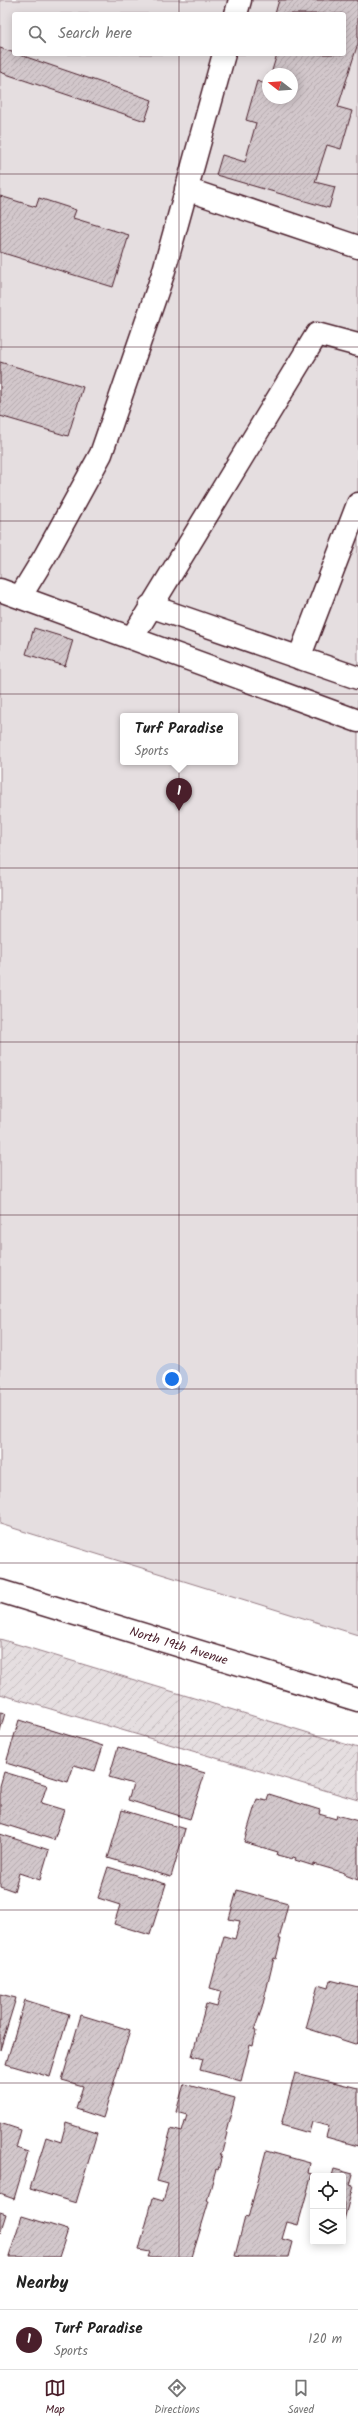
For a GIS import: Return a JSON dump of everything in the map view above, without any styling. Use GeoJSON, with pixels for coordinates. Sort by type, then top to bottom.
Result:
{"type":"FeatureCollection","features":[{"type":"Feature","properties":{"kind":"main road"},"geometry":{"type":"LineString","coordinates":[[237,12],[240,0]]}},
{"type":"Feature","properties":{"kind":"main road"},"geometry":{"type":"LineString","coordinates":[[223,56],[163,274],[101,454],[45,556],[10,594],[358,721]]}},
{"type":"Feature","properties":{"kind":"main road"},"geometry":{"type":"LineString","coordinates":[[186,189],[358,247]]}},
{"type":"Feature","properties":{"kind":"main road"},"geometry":{"type":"LineString","coordinates":[[132,638],[150,606],[317,334],[358,344]]}},
{"type":"Feature","properties":{"kind":"main road"},"geometry":{"type":"LineString","coordinates":[[299,658],[358,504]]}},
{"type":"Feature","properties":{"kind":"main road"},"geometry":{"type":"LineString","coordinates":[[150,606],[358,678]]}},
{"type":"Feature","properties":{"kind":"main road","name":"North 19th Avenue"},"geometry":{"type":"LineString","coordinates":[[0,1591],[358,1700]]}},
{"type":"Feature","properties":{"kind":"shaded area"},"geometry":{"type":"Polygon","coordinates":[[[0,0],[358,0],[358,1635],[0,1524],[0,0]]]}},
{"type":"Feature","properties":{"kind":"shaded area"},"geometry":{"type":"Polygon","coordinates":[[[0,1639],[358,1748],[358,1800],[0,1694],[0,1639]]]}},
{"type":"Feature","properties":{"kind":"building"},"geometry":{"type":"Polygon","coordinates":[[[279,0],[358,0],[358,43],[338,107],[352,111],[341,149],[327,145],[315,182],[335,187],[329,208],[216,175],[222,155],[245,162],[256,123],[246,120],[257,81],[262,83],[262,104],[298,104],[298,68],[273,68],[276,56],[346,56],[346,12],[276,12],[279,0]]]}},
{"type":"Feature","properties":{"kind":"building"},"geometry":{"type":"Polygon","coordinates":[[[0,48],[12,52],[12,56],[23,56],[152,100],[145,121],[0,72],[0,48]]]}},
{"type":"Feature","properties":{"kind":"building"},"geometry":{"type":"Polygon","coordinates":[[[0,196],[36,207],[39,198],[76,210],[73,218],[129,235],[113,287],[0,252],[0,196]]]}},
{"type":"Feature","properties":{"kind":"building"},"geometry":{"type":"Polygon","coordinates":[[[0,362],[83,387],[68,436],[0,416],[0,362]]]}},
{"type":"Feature","properties":{"kind":"building"},"geometry":{"type":"Polygon","coordinates":[[[34,628],[73,640],[65,666],[26,654],[34,628]]]}},
{"type":"Feature","properties":{"kind":"building"},"geometry":{"type":"Polygon","coordinates":[[[0,1712],[5,1713],[0,1731],[0,1712]]]}},
{"type":"Feature","properties":{"kind":"building"},"geometry":{"type":"Polygon","coordinates":[[[19,1720],[103,1746],[95,1771],[74,1765],[68,1782],[6,1763],[19,1720]]]}},
{"type":"Feature","properties":{"kind":"building"},"geometry":{"type":"Polygon","coordinates":[[[118,1747],[205,1773],[190,1819],[128,1800],[133,1784],[109,1777],[118,1747]]]}},
{"type":"Feature","properties":{"kind":"building"},"geometry":{"type":"Polygon","coordinates":[[[4,1772],[47,1785],[41,1803],[64,1810],[54,1840],[0,1823],[0,1786],[4,1772]]]}},
{"type":"Feature","properties":{"kind":"building"},"geometry":{"type":"Polygon","coordinates":[[[269,1794],[320,1810],[319,1814],[336,1819],[337,1815],[358,1821],[358,1880],[345,1875],[345,1873],[314,1864],[314,1866],[295,1860],[296,1858],[293,1857],[292,1859],[277,1855],[278,1852],[244,1842],[257,1799],[267,1801],[269,1794]]]}},
{"type":"Feature","properties":{"kind":"building"},"geometry":{"type":"Polygon","coordinates":[[[122,1810],[185,1829],[171,1877],[108,1858],[122,1810]]]}},
{"type":"Feature","properties":{"kind":"building"},"geometry":{"type":"Polygon","coordinates":[[[0,1834],[49,1850],[40,1880],[19,1873],[14,1891],[0,1886],[0,1834]]]}},
{"type":"Feature","properties":{"kind":"building"},"geometry":{"type":"Polygon","coordinates":[[[108,1867],[166,1884],[150,1935],[114,1924],[120,1905],[98,1898],[108,1867]]]}},
{"type":"Feature","properties":{"kind":"building"},"geometry":{"type":"Polygon","coordinates":[[[237,1890],[288,1904],[279,1939],[281,1939],[276,1959],[274,1958],[262,2008],[254,2030],[256,2031],[253,2046],[250,2045],[241,2081],[200,2070],[203,2059],[192,2056],[206,2004],[217,2007],[221,1991],[210,1988],[224,1936],[235,1939],[240,1921],[229,1919],[237,1890]]]}},
{"type":"Feature","properties":{"kind":"building"},"geometry":{"type":"Polygon","coordinates":[[[330,1980],[358,1987],[358,2043],[355,2044],[306,2028],[318,1985],[328,1988],[330,1980]]]}},
{"type":"Feature","properties":{"kind":"building"},"geometry":{"type":"Polygon","coordinates":[[[0,1994],[16,1998],[0,2050],[0,1994]]]}},
{"type":"Feature","properties":{"kind":"building"},"geometry":{"type":"Polygon","coordinates":[[[25,2000],[69,2014],[50,2077],[6,2064],[25,2000]]]}},
{"type":"Feature","properties":{"kind":"building"},"geometry":{"type":"Polygon","coordinates":[[[81,2015],[130,2030],[103,2118],[76,2109],[83,2086],[62,2080],[81,2015]]]}},
{"type":"Feature","properties":{"kind":"building"},"geometry":{"type":"Polygon","coordinates":[[[295,2073],[358,2088],[358,2146],[326,2137],[329,2126],[312,2122],[309,2133],[281,2125],[295,2073]]]}},
{"type":"Feature","properties":{"kind":"building"},"geometry":{"type":"Polygon","coordinates":[[[184,2084],[235,2098],[226,2132],[228,2133],[223,2152],[220,2154],[222,2155],[218,2170],[216,2169],[207,2201],[209,2201],[192,2257],[148,2257],[150,2252],[139,2250],[153,2198],[163,2201],[168,2184],[157,2181],[171,2129],[182,2132],[187,2115],[176,2112],[184,2084]]]}},
{"type":"Feature","properties":{"kind":"building"},"geometry":{"type":"Polygon","coordinates":[[[0,2123],[21,2130],[16,2148],[28,2152],[14,2199],[0,2194],[0,2123]]]}},
{"type":"Feature","properties":{"kind":"building"},"geometry":{"type":"Polygon","coordinates":[[[66,2123],[97,2133],[76,2203],[30,2189],[46,2137],[61,2142],[66,2123]]]}},
{"type":"Feature","properties":{"kind":"building"},"geometry":{"type":"Polygon","coordinates":[[[266,2151],[310,2163],[308,2173],[310,2174],[310,2181],[298,2225],[287,2222],[282,2239],[293,2242],[289,2257],[235,2256],[245,2217],[248,2218],[266,2151]]]}},
{"type":"Feature","properties":{"kind":"building"},"geometry":{"type":"Polygon","coordinates":[[[334,2169],[353,2174],[350,2185],[353,2186],[346,2212],[346,2173],[333,2173],[334,2169]]]}},
{"type":"Feature","properties":{"kind":"building"},"geometry":{"type":"Polygon","coordinates":[[[0,2212],[6,2214],[0,2233],[0,2212]]]}},
{"type":"Feature","properties":{"kind":"building"},"geometry":{"type":"Polygon","coordinates":[[[22,2216],[68,2230],[59,2257],[9,2257],[22,2216]]]}},
{"type":"Feature","properties":{"kind":"place","name":"Turf Paradise"},"geometry":{"type":"Point","coordinates":[179,811]}}]}
